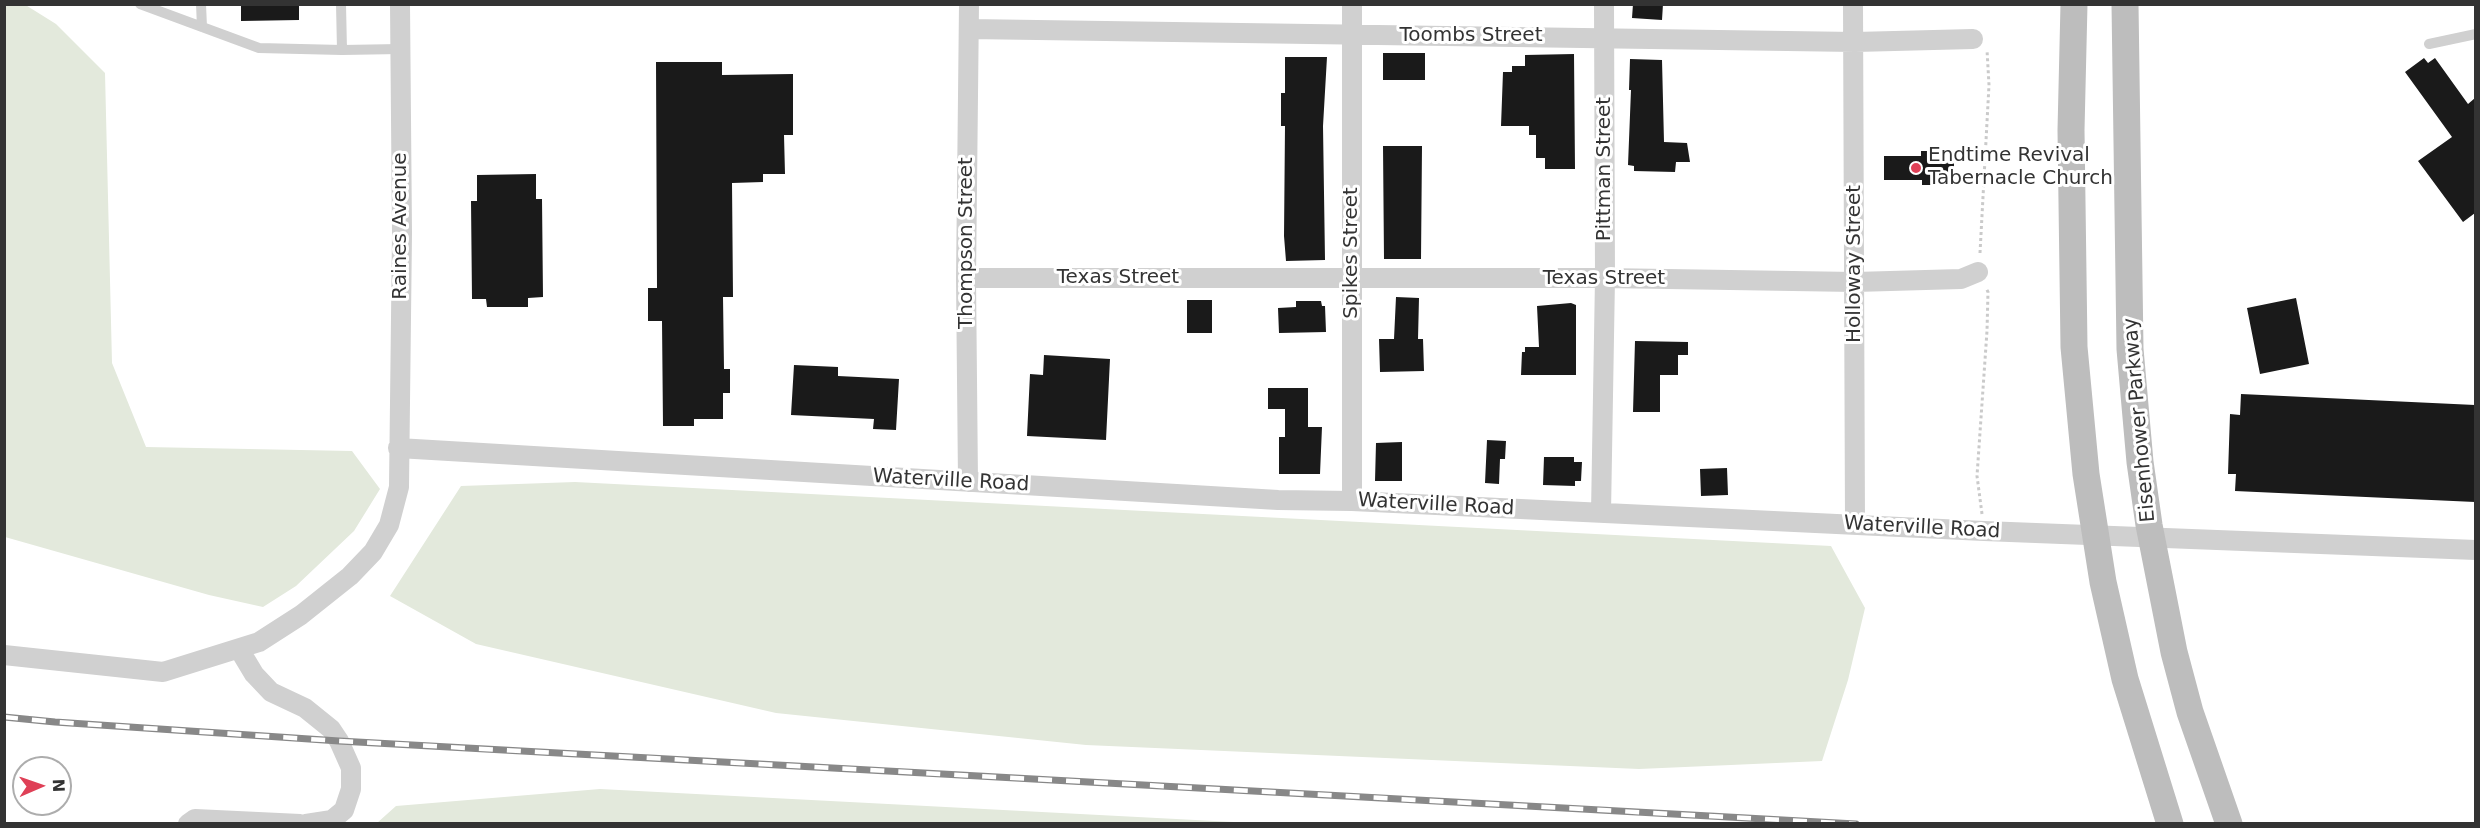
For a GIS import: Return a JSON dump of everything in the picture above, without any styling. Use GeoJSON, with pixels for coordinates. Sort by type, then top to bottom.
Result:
{"type":"FeatureCollection","features":[{"type":"Feature","properties":{"kind":"street","name":"Raines Avenue"},"geometry":{"type":"LineString","coordinates":[[4,656],[163,672],[259,642],[301,615],[350,576],[373,552],[389,525],[399,487],[402,233],[400,4]]}},
{"type":"Feature","properties":{"kind":"street","name":"Thompson Street"},"geometry":{"type":"LineString","coordinates":[[968,482],[966,278],[969,4]]}},
{"type":"Feature","properties":{"kind":"street","name":"Spikes Street"},"geometry":{"type":"LineString","coordinates":[[1352,4],[1352,501]]}},
{"type":"Feature","properties":{"kind":"street","name":"Pittman Street"},"geometry":{"type":"LineString","coordinates":[[1601,513],[1605,278],[1604,4]]}},
{"type":"Feature","properties":{"kind":"street","name":"Holloway Street"},"geometry":{"type":"LineString","coordinates":[[1853,4],[1855,42],[1855,524]]}},
{"type":"Feature","properties":{"kind":"street"},"geometry":{"type":"LineString","coordinates":[[2074,4],[2071,130],[2074,347],[2086,474],[2103,582],[2124,679],[2170,824]]}},
{"type":"Feature","properties":{"kind":"street","name":"Eisenhower Parkway"},"geometry":{"type":"LineString","coordinates":[[2125,4],[2130,349],[2142,473],[2167,619],[2190,712],[2229,824]]}},
{"type":"Feature","properties":{"kind":"street","name":"Toombs Street"},"geometry":{"type":"LineString","coordinates":[[969,29],[1855,42],[1973,39]]}},
{"type":"Feature","properties":{"kind":"street","name":"Texas Street"},"geometry":{"type":"LineString","coordinates":[[966,278],[1605,278],[1855,282],[1961,279],[1978,272]]}},
{"type":"Feature","properties":{"kind":"street","name":"Waterville Road"},"geometry":{"type":"LineString","coordinates":[[398,448],[1278,500],[1352,501],[1984,531],[2475,550]]}},
{"type":"Feature","properties":{"kind":"street"},"geometry":{"type":"LineString","coordinates":[[239,649],[254,674],[271,692],[305,708],[331,729],[351,768],[351,789],[344,810],[332,820],[306,824]]}},
{"type":"Feature","properties":{"kind":"street"},"geometry":{"type":"LineString","coordinates":[[188,824],[195,819],[300,824]]}},
{"type":"Feature","properties":{"kind":"lane"},"geometry":{"type":"LineString","coordinates":[[140,4],[259,48],[400,49]]}},
{"type":"Feature","properties":{"kind":"lane"},"geometry":{"type":"LineString","coordinates":[[201,4],[202,27]]}},
{"type":"Feature","properties":{"kind":"lane"},"geometry":{"type":"LineString","coordinates":[[341,4],[342,50]]}},
{"type":"Feature","properties":{"kind":"lane"},"geometry":{"type":"LineString","coordinates":[[2429,44],[2475,34]]}},
{"type":"Feature","properties":{"kind":"path"},"geometry":{"type":"LineString","coordinates":[[1973,39],[1986,45],[1989,85],[1983,222],[1978,272],[1988,292],[1977,476],[1984,531]]}},
{"type":"Feature","properties":{"kind":"shaded area"},"geometry":{"type":"Polygon","coordinates":[[[24,4],[56,24],[105,73],[112,363],[146,447],[352,451],[380,489],[354,531],[296,586],[263,607],[209,595],[5,537],[4,5],[24,4]]]}},
{"type":"Feature","properties":{"kind":"shaded area"},"geometry":{"type":"Polygon","coordinates":[[[575,482],[1831,546],[1865,608],[1848,680],[1822,761],[1639,769],[1086,745],[776,713],[476,644],[390,596],[461,486],[575,482]]]}},
{"type":"Feature","properties":{"kind":"shaded area"},"geometry":{"type":"Polygon","coordinates":[[[600,789],[1253,823],[377,823],[396,806],[600,789]]]}},
{"type":"Feature","properties":{"kind":"building"},"geometry":{"type":"Polygon","coordinates":[[[241,4],[299,4],[299,20],[241,21],[241,4]]]}},
{"type":"Feature","properties":{"kind":"building"},"geometry":{"type":"Polygon","coordinates":[[[1633,4],[1663,4],[1662,20],[1632,18],[1633,4]]]}},
{"type":"Feature","properties":{"kind":"building"},"geometry":{"type":"Polygon","coordinates":[[[1383,53],[1425,53],[1425,80],[1383,80],[1383,53]]]}},
{"type":"Feature","properties":{"kind":"building"},"geometry":{"type":"Polygon","coordinates":[[[1574,54],[1575,169],[1545,169],[1545,158],[1536,158],[1536,135],[1529,135],[1529,126],[1501,126],[1503,72],[1512,72],[1512,66],[1525,66],[1525,55],[1574,54]]]}},
{"type":"Feature","properties":{"kind":"building"},"geometry":{"type":"Polygon","coordinates":[[[1285,57],[1327,57],[1323,126],[1325,260],[1286,261],[1284,236],[1285,126],[1281,126],[1281,93],[1285,93],[1285,57]]]}},
{"type":"Feature","properties":{"kind":"building"},"geometry":{"type":"Polygon","coordinates":[[[2424,58],[2428,63],[2435,58],[2468,104],[2475,98],[2475,213],[2463,222],[2418,161],[2452,137],[2405,72],[2424,58]]]}},
{"type":"Feature","properties":{"kind":"building"},"geometry":{"type":"Polygon","coordinates":[[[1630,59],[1662,60],[1664,142],[1687,143],[1690,162],[1676,162],[1675,172],[1634,171],[1634,166],[1628,165],[1630,59]]]}},
{"type":"Feature","properties":{"kind":"building"},"geometry":{"type":"Polygon","coordinates":[[[656,62],[722,62],[722,75],[793,74],[793,135],[784,135],[785,174],[763,174],[763,182],[732,183],[733,297],[723,297],[724,369],[730,369],[730,393],[723,393],[723,419],[694,419],[694,426],[663,426],[662,321],[648,321],[648,288],[657,288],[656,62]]]}},
{"type":"Feature","properties":{"kind":"building"},"geometry":{"type":"Polygon","coordinates":[[[1383,146],[1422,146],[1421,259],[1384,259],[1383,146]]]}},
{"type":"Feature","properties":{"kind":"building","name":"Endtime Revival Tabernacle Church"},"geometry":{"type":"Polygon","coordinates":[[[1921,151],[1954,151],[1954,185],[1922,185],[1922,180],[1884,180],[1884,156],[1921,156],[1921,151]]]}},
{"type":"Feature","properties":{"kind":"building"},"geometry":{"type":"Polygon","coordinates":[[[536,174],[536,199],[542,199],[543,297],[528,298],[528,307],[487,307],[486,299],[472,299],[471,201],[477,201],[477,175],[536,174]]]}},
{"type":"Feature","properties":{"kind":"building"},"geometry":{"type":"Polygon","coordinates":[[[1396,297],[1419,298],[1418,339],[1423,339],[1424,371],[1380,372],[1379,339],[1394,339],[1396,297]]]}},
{"type":"Feature","properties":{"kind":"building"},"geometry":{"type":"Polygon","coordinates":[[[2296,298],[2309,364],[2260,374],[2247,308],[2296,298]]]}},
{"type":"Feature","properties":{"kind":"building"},"geometry":{"type":"Polygon","coordinates":[[[1187,300],[1212,300],[1212,333],[1187,333],[1187,300]]]}},
{"type":"Feature","properties":{"kind":"building"},"geometry":{"type":"Polygon","coordinates":[[[1296,301],[1321,301],[1322,306],[1325,306],[1326,332],[1279,333],[1278,308],[1296,307],[1296,301]]]}},
{"type":"Feature","properties":{"kind":"building"},"geometry":{"type":"Polygon","coordinates":[[[1571,303],[1576,305],[1576,375],[1521,375],[1522,352],[1525,352],[1525,347],[1539,347],[1537,306],[1571,303]]]}},
{"type":"Feature","properties":{"kind":"building"},"geometry":{"type":"Polygon","coordinates":[[[1635,341],[1688,342],[1688,355],[1678,355],[1678,375],[1660,375],[1660,412],[1633,412],[1635,341]]]}},
{"type":"Feature","properties":{"kind":"building"},"geometry":{"type":"Polygon","coordinates":[[[1044,355],[1110,359],[1106,440],[1027,436],[1030,374],[1043,375],[1044,355]]]}},
{"type":"Feature","properties":{"kind":"building"},"geometry":{"type":"Polygon","coordinates":[[[794,365],[838,367],[838,376],[899,379],[896,430],[873,429],[874,419],[791,415],[794,365]]]}},
{"type":"Feature","properties":{"kind":"building"},"geometry":{"type":"Polygon","coordinates":[[[1268,388],[1308,388],[1308,427],[1322,427],[1320,474],[1279,474],[1279,437],[1285,437],[1285,409],[1268,409],[1268,388]]]}},
{"type":"Feature","properties":{"kind":"building"},"geometry":{"type":"Polygon","coordinates":[[[2241,394],[2475,405],[2475,502],[2235,491],[2236,474],[2228,474],[2230,414],[2240,415],[2241,394]]]}},
{"type":"Feature","properties":{"kind":"building"},"geometry":{"type":"Polygon","coordinates":[[[1487,440],[1506,441],[1505,459],[1500,459],[1499,484],[1485,483],[1487,440]]]}},
{"type":"Feature","properties":{"kind":"building"},"geometry":{"type":"Polygon","coordinates":[[[1402,442],[1402,481],[1375,481],[1376,443],[1402,442]]]}},
{"type":"Feature","properties":{"kind":"building"},"geometry":{"type":"Polygon","coordinates":[[[1544,457],[1574,457],[1574,462],[1582,462],[1581,481],[1575,481],[1575,486],[1543,485],[1544,457]]]}},
{"type":"Feature","properties":{"kind":"building"},"geometry":{"type":"Polygon","coordinates":[[[1727,468],[1728,495],[1701,496],[1700,469],[1727,468]]]}},
{"type":"Feature","properties":{"kind":"railway"},"geometry":{"type":"LineString","coordinates":[[4,717],[339,741],[1856,824]]}},
{"type":"Feature","properties":{"kind":"place","name":"Endtime Revival Tabernacle Church"},"geometry":{"type":"Point","coordinates":[1916,168]}}]}
